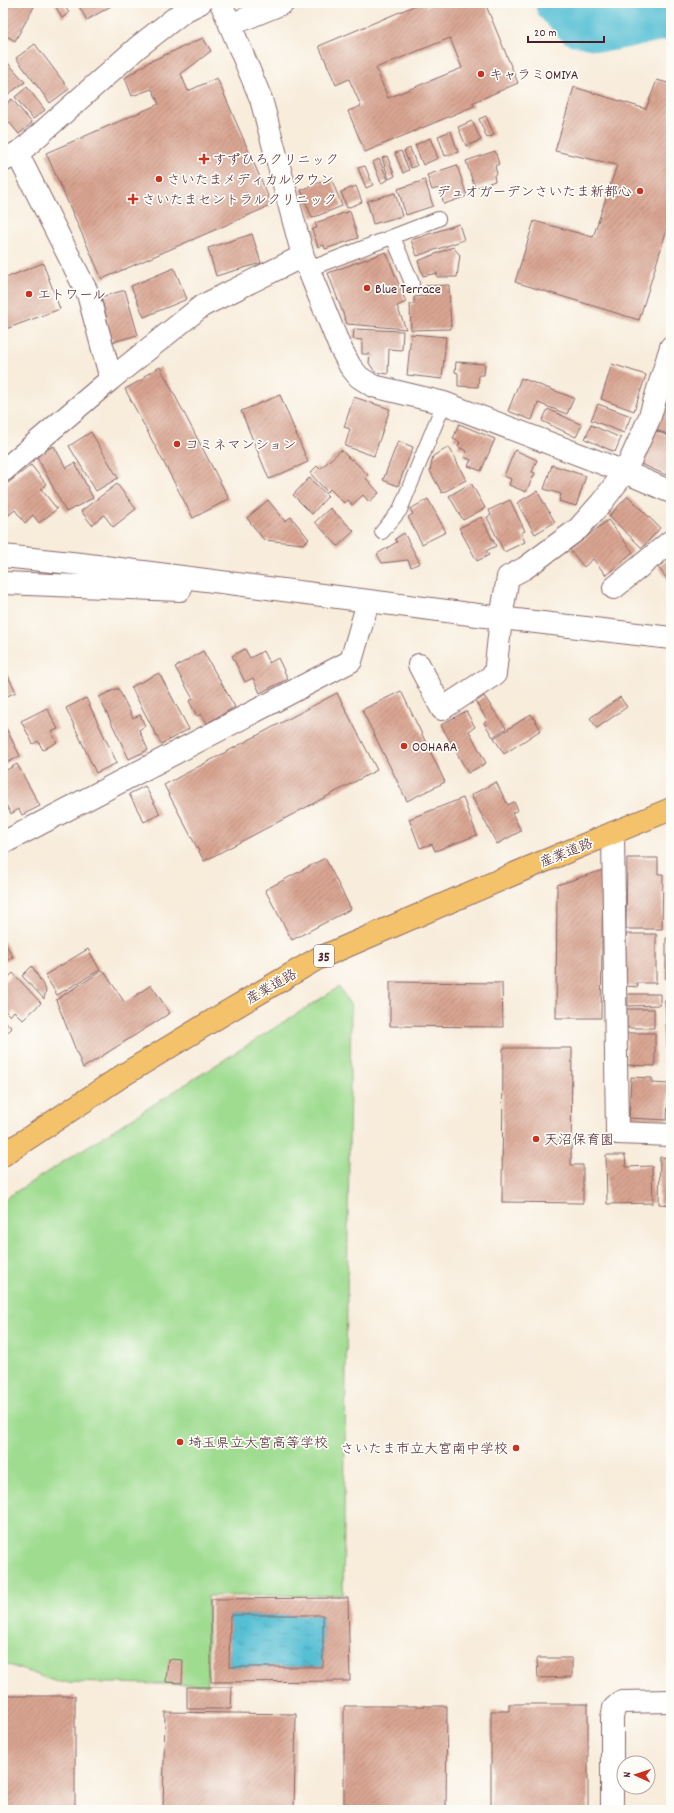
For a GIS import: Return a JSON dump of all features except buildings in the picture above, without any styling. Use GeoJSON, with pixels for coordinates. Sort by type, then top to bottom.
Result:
{"type":"FeatureCollection","features":[{"type":"Feature","properties":{"kind":"main road","name":"産業道路"},"geometry":{"type":"LineString","coordinates":[[3,1154],[132,1070],[317,959],[523,870],[671,809]]}},
{"type":"Feature","properties":{"kind":"street"},"geometry":{"type":"LineString","coordinates":[[111,379],[88,294],[10,157],[138,47],[184,11],[200,3]]}},
{"type":"Feature","properties":{"kind":"street"},"geometry":{"type":"LineString","coordinates":[[221,3],[261,99],[306,262],[339,345],[350,366],[359,377],[373,386],[444,403],[625,472],[671,492]]}},
{"type":"Feature","properties":{"kind":"street"},"geometry":{"type":"LineString","coordinates":[[230,25],[283,3]]}},
{"type":"Feature","properties":{"kind":"street"},"geometry":{"type":"LineString","coordinates":[[3,471],[111,379],[202,306],[306,262]]}},
{"type":"Feature","properties":{"kind":"street"},"geometry":{"type":"LineString","coordinates":[[419,665],[442,709],[495,674],[501,618],[508,577],[525,568],[578,529],[602,502],[625,472],[649,419],[671,347]]}},
{"type":"Feature","properties":{"kind":"street"},"geometry":{"type":"LineString","coordinates":[[614,588],[671,541]]}},
{"type":"Feature","properties":{"kind":"street"},"geometry":{"type":"LineString","coordinates":[[3,556],[81,564],[368,602],[671,638]]}},
{"type":"Feature","properties":{"kind":"street"},"geometry":{"type":"LineString","coordinates":[[3,583],[317,595]]}},
{"type":"Feature","properties":{"kind":"street"},"geometry":{"type":"LineString","coordinates":[[3,843],[351,661],[368,602]]}},
{"type":"Feature","properties":{"kind":"street"},"geometry":{"type":"LineString","coordinates":[[613,833],[617,1134],[671,1135]]}},
{"type":"Feature","properties":{"kind":"street"},"geometry":{"type":"LineString","coordinates":[[612,1810],[612,1718],[614,1708],[621,1702],[671,1701]]}},
{"type":"Feature","properties":{"kind":"lane"},"geometry":{"type":"LineString","coordinates":[[306,262],[393,237],[438,219]]}},
{"type":"Feature","properties":{"kind":"lane"},"geometry":{"type":"LineString","coordinates":[[393,237],[412,283]]}},
{"type":"Feature","properties":{"kind":"lane"},"geometry":{"type":"LineString","coordinates":[[382,532],[400,510],[444,403]]}},
{"type":"Feature","properties":{"kind":"green space","name":"埼玉県立大宮高等学校"},"geometry":{"type":"Polygon","coordinates":[[[339,987],[351,1006],[343,1595],[208,1596],[208,1685],[57,1682],[3,1663],[3,1200],[339,987]]]}},
{"type":"Feature","properties":{"kind":"water"},"geometry":{"type":"Polygon","coordinates":[[[230,1615],[323,1615],[323,1667],[229,1667],[230,1615]]]}},
{"type":"Feature","properties":{"kind":"waterway"},"geometry":{"type":"LineString","coordinates":[[558,3],[577,23],[606,29],[671,16]]}},
{"type":"Feature","properties":{"kind":"place","name":"キャラミOMIYA"},"geometry":{"type":"Point","coordinates":[481,74]}},
{"type":"Feature","properties":{"kind":"place","name":"すずひろクリニック"},"geometry":{"type":"Point","coordinates":[204,159]}},
{"type":"Feature","properties":{"kind":"place","name":"さいたまメディカルタウン"},"geometry":{"type":"Point","coordinates":[159,179]}},
{"type":"Feature","properties":{"kind":"place","name":"デュオガーデンさいたま新都心"},"geometry":{"type":"Point","coordinates":[640,191]}},
{"type":"Feature","properties":{"kind":"place","name":"さいたまセントラルクリニック"},"geometry":{"type":"Point","coordinates":[133,199]}},
{"type":"Feature","properties":{"kind":"place","name":"Blue Terrace"},"geometry":{"type":"Point","coordinates":[367,288]}},
{"type":"Feature","properties":{"kind":"place","name":"エトワール"},"geometry":{"type":"Point","coordinates":[29,294]}},
{"type":"Feature","properties":{"kind":"place","name":"コミネマンション"},"geometry":{"type":"Point","coordinates":[177,444]}},
{"type":"Feature","properties":{"kind":"place","name":"OOHARA"},"geometry":{"type":"Point","coordinates":[404,746]}},
{"type":"Feature","properties":{"kind":"place","name":"天沼保育園"},"geometry":{"type":"Point","coordinates":[536,1139]}},
{"type":"Feature","properties":{"kind":"place","name":"埼玉県立大宮高等学校"},"geometry":{"type":"Point","coordinates":[180,1442]}},
{"type":"Feature","properties":{"kind":"place","name":"さいたま市立大宮南中学校"},"geometry":{"type":"Point","coordinates":[516,1448]}}]}
